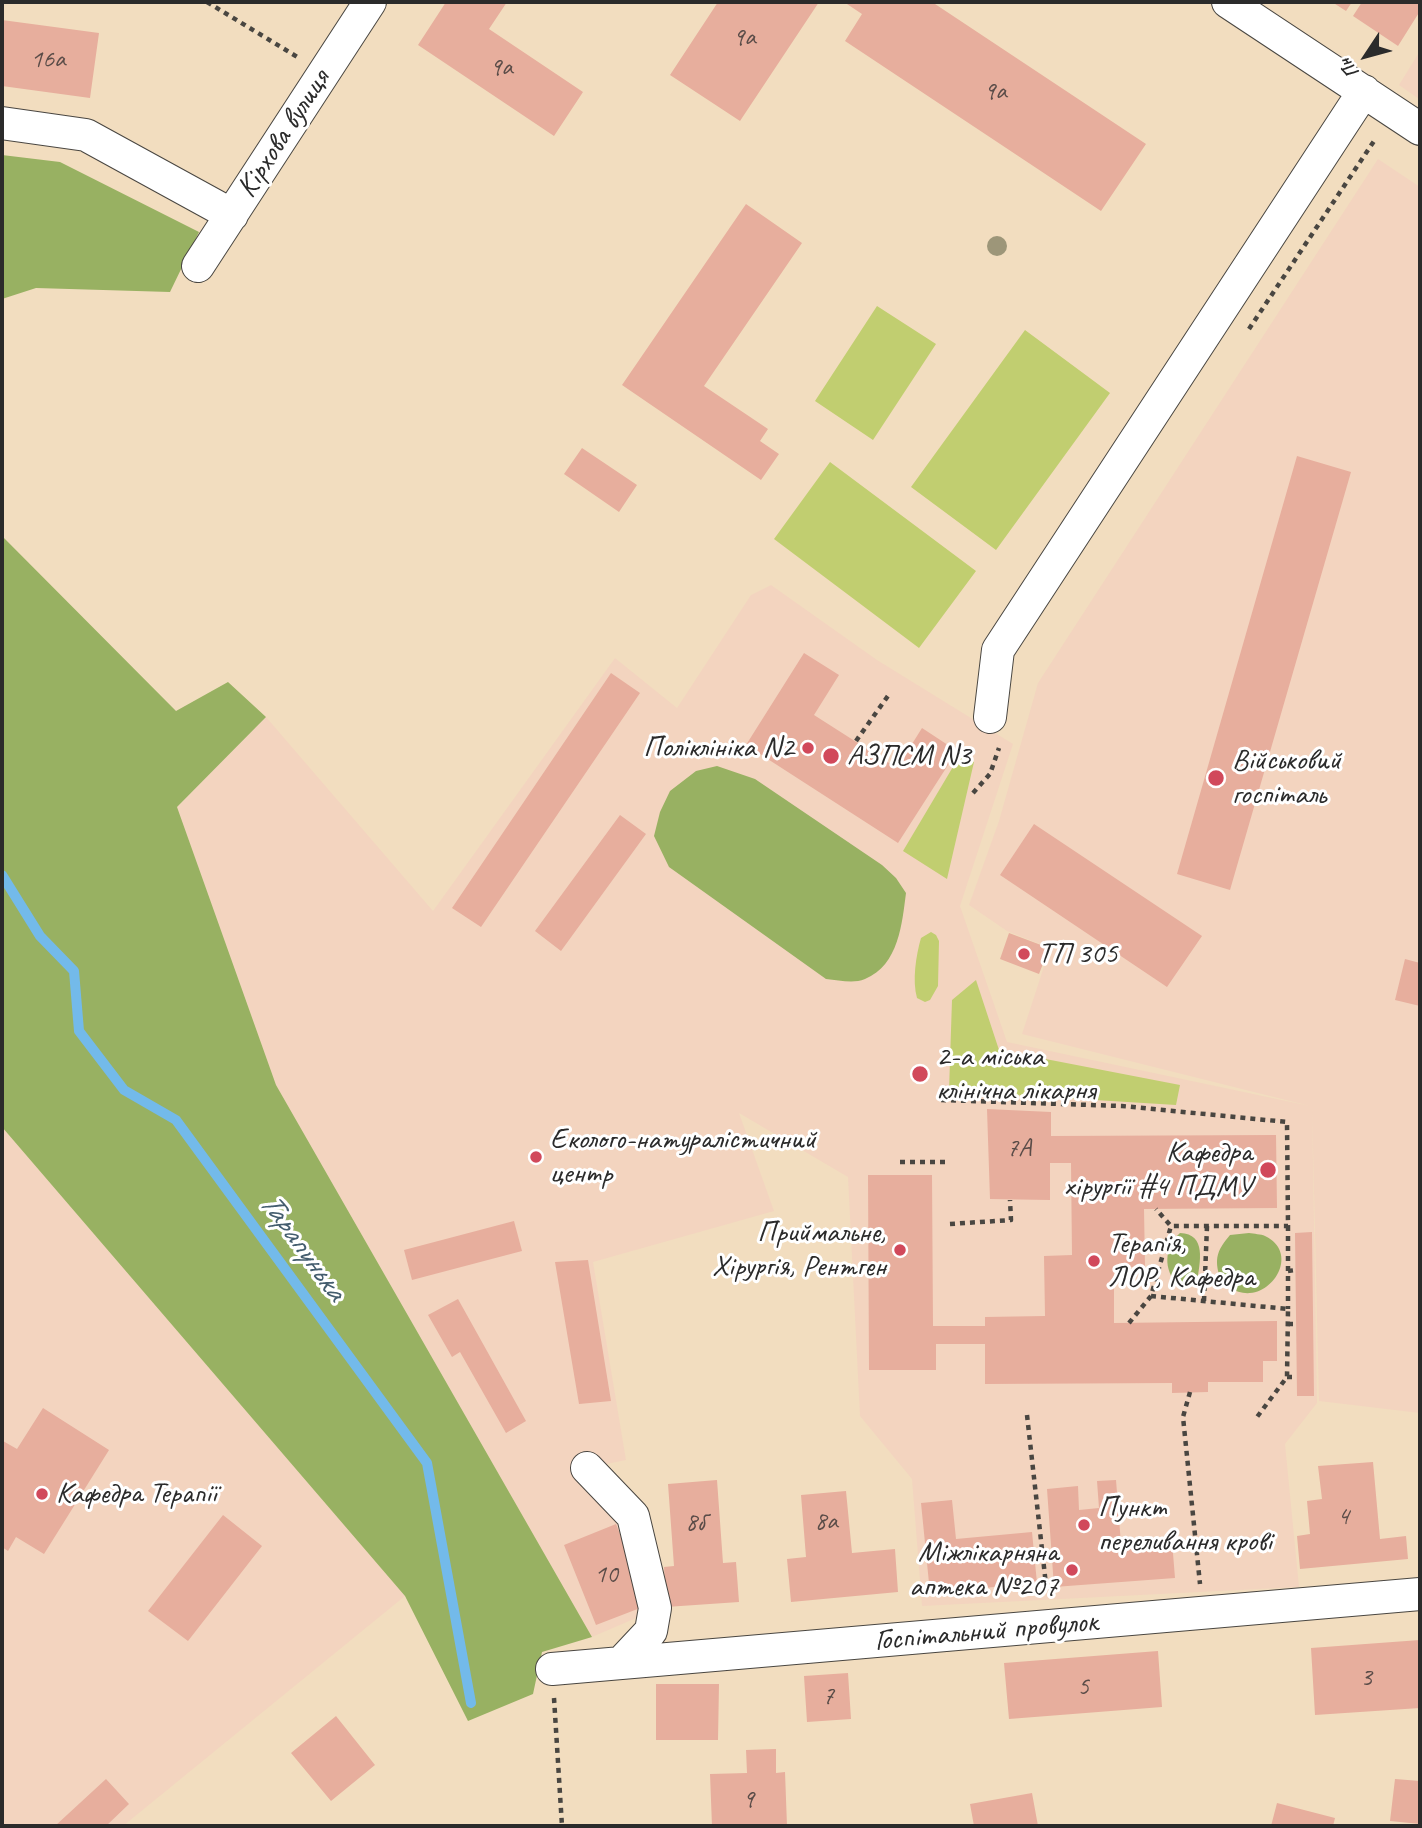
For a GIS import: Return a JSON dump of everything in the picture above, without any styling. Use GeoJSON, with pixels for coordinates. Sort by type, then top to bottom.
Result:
{"type":"FeatureCollection","features":[{"type":"Feature","properties":{"kind":"street","name":"Кірхова вулиця"},"geometry":{"type":"LineString","coordinates":[[198,266],[370,2]]}},
{"type":"Feature","properties":{"kind":"street"},"geometry":{"type":"LineString","coordinates":[[1228,2],[1420,129]]}},
{"type":"Feature","properties":{"kind":"street"},"geometry":{"type":"LineString","coordinates":[[990,717],[998,650],[1364,91]]}},
{"type":"Feature","properties":{"kind":"street"},"geometry":{"type":"LineString","coordinates":[[2,124],[86,135],[232,215]]}},
{"type":"Feature","properties":{"kind":"street"},"geometry":{"type":"LineString","coordinates":[[587,1468],[633,1516],[655,1608],[651,1631],[621,1663]]}},
{"type":"Feature","properties":{"kind":"street","name":"Госпітальний провулок"},"geometry":{"type":"LineString","coordinates":[[552,1669],[1420,1594]]}},
{"type":"Feature","properties":{"kind":"path"},"geometry":{"type":"LineString","coordinates":[[207,2],[324,73]]}},
{"type":"Feature","properties":{"kind":"path"},"geometry":{"type":"LineString","coordinates":[[856,741],[891,693]]}},
{"type":"Feature","properties":{"kind":"path"},"geometry":{"type":"LineString","coordinates":[[942,1100],[1122,1106],[1287,1122],[1287,1377],[1258,1417]]}},
{"type":"Feature","properties":{"kind":"path"},"geometry":{"type":"LineString","coordinates":[[900,1162],[946,1162]]}},
{"type":"Feature","properties":{"kind":"path"},"geometry":{"type":"LineString","coordinates":[[950,1224],[1011,1220],[1010,1200]]}},
{"type":"Feature","properties":{"kind":"path"},"geometry":{"type":"LineString","coordinates":[[1156,1209],[1171,1226],[1288,1226]]}},
{"type":"Feature","properties":{"kind":"path"},"geometry":{"type":"LineString","coordinates":[[1129,1322],[1151,1296],[1171,1226]]}},
{"type":"Feature","properties":{"kind":"path"},"geometry":{"type":"LineString","coordinates":[[1204,1301],[1207,1226]]}},
{"type":"Feature","properties":{"kind":"path"},"geometry":{"type":"LineString","coordinates":[[1288,1271],[1296,1270]]}},
{"type":"Feature","properties":{"kind":"path"},"geometry":{"type":"LineString","coordinates":[[1151,1296],[1288,1309]]}},
{"type":"Feature","properties":{"kind":"path"},"geometry":{"type":"LineString","coordinates":[[1288,1324],[1297,1324]]}},
{"type":"Feature","properties":{"kind":"path"},"geometry":{"type":"LineString","coordinates":[[1287,1377],[1297,1377]]}},
{"type":"Feature","properties":{"kind":"path"},"geometry":{"type":"LineString","coordinates":[[1190,1392],[1183,1417],[1202,1613]]}},
{"type":"Feature","properties":{"kind":"path"},"geometry":{"type":"LineString","coordinates":[[1027,1415],[1051,1626]]}},
{"type":"Feature","properties":{"kind":"path"},"geometry":{"type":"LineString","coordinates":[[552,1669],[562,1826]]}},
{"type":"Feature","properties":{"kind":"shaded area"},"geometry":{"type":"Polygon","coordinates":[[[1420,51],[1420,99],[1419,99],[1399,85],[1420,51]]]}},
{"type":"Feature","properties":{"kind":"shaded area"},"geometry":{"type":"Polygon","coordinates":[[[1378,159],[1420,187],[1420,1413],[1319,1401],[1312,1105],[1317,1403],[1285,1444],[1299,1587],[922,1606],[912,1479],[860,1416],[848,1177],[739,1113],[774,1211],[593,1262],[626,1460],[587,1468],[619,1521],[650,1612],[592,1637],[276,1085],[177,807],[266,717],[433,911],[615,658],[677,708],[751,595],[771,585],[877,660],[1013,744],[960,906],[1007,1042],[1310,1106],[1022,1034],[1050,948],[1007,931],[969,905],[999,821],[1038,683],[1378,159]]]}},
{"type":"Feature","properties":{"kind":"shaded area"},"geometry":{"type":"Polygon","coordinates":[[[2,1127],[405,1596],[123,1826],[2,1826],[2,1127]]]}},
{"type":"Feature","properties":{"kind":"green space"},"geometry":{"type":"Polygon","coordinates":[[[2,155],[60,162],[199,232],[170,292],[36,288],[2,299],[2,155]]]}},
{"type":"Feature","properties":{"kind":"green space"},"geometry":{"type":"Polygon","coordinates":[[[877,306],[936,344],[873,440],[815,401],[877,306]]]}},
{"type":"Feature","properties":{"kind":"green space"},"geometry":{"type":"Polygon","coordinates":[[[1025,330],[1110,393],[996,550],[911,487],[1025,330]]]}},
{"type":"Feature","properties":{"kind":"green space"},"geometry":{"type":"Polygon","coordinates":[[[830,462],[976,571],[919,648],[774,539],[830,462]]]}},
{"type":"Feature","properties":{"kind":"green space"},"geometry":{"type":"Polygon","coordinates":[[[2,536],[176,711],[228,682],[266,717],[177,807],[276,1085],[592,1637],[542,1652],[533,1694],[468,1721],[405,1596],[2,1127],[2,536]]]}},
{"type":"Feature","properties":{"kind":"green space"},"geometry":{"type":"Polygon","coordinates":[[[960,755],[974,762],[947,879],[903,851],[960,755]]]}},
{"type":"Feature","properties":{"kind":"green space"},"geometry":{"type":"Polygon","coordinates":[[[717,766],[755,779],[882,865],[896,878],[906,893],[900,930],[892,954],[876,973],[856,981],[826,979],[669,867],[654,836],[660,812],[670,791],[696,771],[717,766]]]}},
{"type":"Feature","properties":{"kind":"green space"},"geometry":{"type":"Polygon","coordinates":[[[931,932],[939,941],[938,986],[930,1000],[925,1002],[917,998],[915,968],[921,938],[931,932]]]}},
{"type":"Feature","properties":{"kind":"green space"},"geometry":{"type":"Polygon","coordinates":[[[976,980],[999,1050],[1180,1085],[1176,1105],[949,1091],[952,1000],[976,980]]]}},
{"type":"Feature","properties":{"kind":"green space"},"geometry":{"type":"Polygon","coordinates":[[[1180,1233],[1194,1238],[1200,1250],[1197,1282],[1188,1286],[1178,1285],[1168,1266],[1168,1252],[1180,1233]]]}},
{"type":"Feature","properties":{"kind":"green space"},"geometry":{"type":"Polygon","coordinates":[[[1249,1233],[1265,1236],[1276,1245],[1281,1256],[1280,1267],[1275,1278],[1266,1287],[1255,1292],[1242,1293],[1222,1282],[1217,1258],[1230,1235],[1249,1233]]]}},
{"type":"Feature","properties":{"kind":"building"},"geometry":{"type":"Polygon","coordinates":[[[446,2],[507,2],[489,29],[583,92],[554,136],[418,45],[446,2]]]}},
{"type":"Feature","properties":{"kind":"building"},"geometry":{"type":"Polygon","coordinates":[[[718,2],[819,2],[740,121],[670,75],[718,2]]]}},
{"type":"Feature","properties":{"kind":"building"},"geometry":{"type":"Polygon","coordinates":[[[844,2],[932,2],[1146,144],[1101,211],[845,41],[862,14],[844,2]]]}},
{"type":"Feature","properties":{"kind":"building"},"geometry":{"type":"Polygon","coordinates":[[[1332,2],[1352,2],[1346,11],[1332,2]]]}},
{"type":"Feature","properties":{"kind":"building"},"geometry":{"type":"Polygon","coordinates":[[[1362,2],[1420,2],[1420,11],[1398,46],[1353,16],[1362,2]]]}},
{"type":"Feature","properties":{"kind":"building"},"geometry":{"type":"Polygon","coordinates":[[[2,20],[99,33],[90,98],[2,86],[2,20]]]}},
{"type":"Feature","properties":{"kind":"building"},"geometry":{"type":"Polygon","coordinates":[[[746,204],[802,243],[704,386],[768,429],[760,441],[779,454],[761,480],[622,385],[746,204]]]}},
{"type":"Feature","properties":{"kind":"building"},"geometry":{"type":"Polygon","coordinates":[[[582,448],[637,485],[619,512],[564,474],[582,448]]]}},
{"type":"Feature","properties":{"kind":"building"},"geometry":{"type":"Polygon","coordinates":[[[1297,456],[1351,472],[1230,890],[1177,874],[1297,456]]]}},
{"type":"Feature","properties":{"kind":"building","name":"Поліклініка N2"},"geometry":{"type":"Polygon","coordinates":[[[804,653],[839,675],[814,715],[897,768],[922,728],[957,751],[898,843],[746,745],[804,653]]]}},
{"type":"Feature","properties":{"kind":"building"},"geometry":{"type":"Polygon","coordinates":[[[611,673],[640,693],[481,927],[452,908],[611,673]]]}},
{"type":"Feature","properties":{"kind":"building"},"geometry":{"type":"Polygon","coordinates":[[[620,815],[646,834],[561,951],[535,931],[620,815]]]}},
{"type":"Feature","properties":{"kind":"building"},"geometry":{"type":"Polygon","coordinates":[[[1034,824],[1202,936],[1167,987],[1000,875],[1034,824]]]}},
{"type":"Feature","properties":{"kind":"building","name":"ТП 305"},"geometry":{"type":"Polygon","coordinates":[[[1009,933],[1049,948],[1039,974],[1000,959],[1009,933]]]}},
{"type":"Feature","properties":{"kind":"building"},"geometry":{"type":"Polygon","coordinates":[[[1405,959],[1420,963],[1420,1006],[1395,1000],[1405,959]]]}},
{"type":"Feature","properties":{"kind":"building","name":"Терапія, ЛОР, Кафедра"},"geometry":{"type":"Polygon","coordinates":[[[987,1109],[1051,1112],[1051,1136],[1276,1135],[1277,1208],[1144,1209],[1145,1267],[1114,1267],[1114,1323],[1277,1321],[1277,1361],[1263,1361],[1263,1382],[1208,1382],[1208,1392],[1172,1393],[1172,1383],[985,1384],[985,1344],[936,1344],[936,1370],[869,1370],[868,1175],[932,1175],[933,1326],[985,1326],[985,1317],[1045,1316],[1044,1256],[1072,1255],[1071,1163],[1050,1163],[1050,1200],[990,1199],[987,1109]]]}},
{"type":"Feature","properties":{"kind":"building"},"geometry":{"type":"Polygon","coordinates":[[[514,1221],[522,1251],[412,1280],[404,1250],[514,1221]]]}},
{"type":"Feature","properties":{"kind":"building"},"geometry":{"type":"Polygon","coordinates":[[[1312,1232],[1314,1396],[1297,1396],[1295,1233],[1312,1232]]]}},
{"type":"Feature","properties":{"kind":"building"},"geometry":{"type":"Polygon","coordinates":[[[588,1260],[611,1401],[579,1404],[555,1262],[588,1260]]]}},
{"type":"Feature","properties":{"kind":"building"},"geometry":{"type":"Polygon","coordinates":[[[458,1299],[526,1421],[506,1433],[460,1352],[452,1357],[428,1315],[458,1299]]]}},
{"type":"Feature","properties":{"kind":"building","name":"Кафедра Терапії"},"geometry":{"type":"Polygon","coordinates":[[[43,1408],[109,1450],[44,1554],[16,1537],[8,1551],[2,1547],[2,1443],[3,1441],[17,1449],[43,1408]]]}},
{"type":"Feature","properties":{"kind":"building"},"geometry":{"type":"Polygon","coordinates":[[[1373,1462],[1380,1539],[1406,1536],[1408,1559],[1300,1569],[1297,1536],[1310,1534],[1307,1501],[1322,1499],[1318,1466],[1373,1462]]]}},
{"type":"Feature","properties":{"kind":"building"},"geometry":{"type":"Polygon","coordinates":[[[717,1480],[723,1563],[736,1562],[739,1602],[666,1607],[664,1567],[674,1566],[668,1484],[717,1480]]]}},
{"type":"Feature","properties":{"kind":"building","name":"Пункт переливання крові"},"geometry":{"type":"Polygon","coordinates":[[[1116,1480],[1121,1544],[1172,1541],[1175,1578],[1054,1587],[1047,1489],[1078,1486],[1079,1510],[1099,1508],[1097,1481],[1116,1480]]]}},
{"type":"Feature","properties":{"kind":"building"},"geometry":{"type":"Polygon","coordinates":[[[846,1491],[852,1553],[895,1549],[898,1592],[791,1602],[787,1559],[806,1557],[801,1495],[846,1491]]]}},
{"type":"Feature","properties":{"kind":"building"},"geometry":{"type":"Polygon","coordinates":[[[952,1500],[956,1539],[1032,1532],[1037,1583],[930,1593],[921,1503],[952,1500]]]}},
{"type":"Feature","properties":{"kind":"building"},"geometry":{"type":"Polygon","coordinates":[[[223,1515],[262,1546],[188,1641],[148,1611],[223,1515]]]}},
{"type":"Feature","properties":{"kind":"building"},"geometry":{"type":"Polygon","coordinates":[[[616,1524],[648,1605],[596,1625],[564,1545],[616,1524]]]}},
{"type":"Feature","properties":{"kind":"building"},"geometry":{"type":"Polygon","coordinates":[[[1420,1640],[1420,1708],[1315,1715],[1311,1648],[1420,1640]]]}},
{"type":"Feature","properties":{"kind":"building"},"geometry":{"type":"Polygon","coordinates":[[[1158,1651],[1162,1707],[1009,1719],[1004,1663],[1158,1651]]]}},
{"type":"Feature","properties":{"kind":"building"},"geometry":{"type":"Polygon","coordinates":[[[848,1673],[851,1719],[807,1722],[804,1676],[848,1673]]]}},
{"type":"Feature","properties":{"kind":"building"},"geometry":{"type":"Polygon","coordinates":[[[656,1684],[719,1684],[718,1740],[656,1740],[656,1684]]]}},
{"type":"Feature","properties":{"kind":"building"},"geometry":{"type":"Polygon","coordinates":[[[336,1716],[375,1765],[331,1801],[291,1753],[336,1716]]]}},
{"type":"Feature","properties":{"kind":"building"},"geometry":{"type":"Polygon","coordinates":[[[776,1749],[776,1773],[785,1772],[787,1826],[712,1826],[710,1774],[747,1773],[746,1750],[776,1749]]]}},
{"type":"Feature","properties":{"kind":"building"},"geometry":{"type":"Polygon","coordinates":[[[106,1779],[129,1804],[106,1826],[55,1826],[106,1779]]]}},
{"type":"Feature","properties":{"kind":"building"},"geometry":{"type":"Polygon","coordinates":[[[1395,1779],[1420,1781],[1420,1824],[1390,1821],[1395,1779]]]}},
{"type":"Feature","properties":{"kind":"building"},"geometry":{"type":"Polygon","coordinates":[[[1032,1793],[1038,1826],[974,1826],[970,1804],[1032,1793]]]}},
{"type":"Feature","properties":{"kind":"building"},"geometry":{"type":"Polygon","coordinates":[[[1277,1803],[1335,1818],[1333,1826],[1271,1826],[1277,1803]]]}},
{"type":"Feature","properties":{"kind":"waterway","name":"Тарапунька"},"geometry":{"type":"LineString","coordinates":[[2,875],[40,936],[74,971],[79,1031],[124,1090],[176,1120],[427,1463],[471,1703]]}},
{"type":"Feature","properties":{"kind":"place","name":"Поліклініка N2"},"geometry":{"type":"Point","coordinates":[808,748]}},
{"type":"Feature","properties":{"kind":"place","name":"АЗПСМ N3"},"geometry":{"type":"Point","coordinates":[831,756]}},
{"type":"Feature","properties":{"kind":"place","name":"Військовий госпіталь"},"geometry":{"type":"Point","coordinates":[1216,778]}},
{"type":"Feature","properties":{"kind":"place","name":"ТП 305"},"geometry":{"type":"Point","coordinates":[1024,954]}},
{"type":"Feature","properties":{"kind":"place","name":"2-а міська клінічна лікарня"},"geometry":{"type":"Point","coordinates":[920,1074]}},
{"type":"Feature","properties":{"kind":"place","name":"Еколого-натуралістичний центр"},"geometry":{"type":"Point","coordinates":[536,1157]}},
{"type":"Feature","properties":{"kind":"place","name":"Кафедра хірургії #4 ПДМУ"},"geometry":{"type":"Point","coordinates":[1268,1170]}},
{"type":"Feature","properties":{"kind":"place","name":"Приймальне, Хірургія, Рентген"},"geometry":{"type":"Point","coordinates":[900,1250]}},
{"type":"Feature","properties":{"kind":"place","name":"Терапія, ЛОР, Кафедра"},"geometry":{"type":"Point","coordinates":[1094,1261]}},
{"type":"Feature","properties":{"kind":"place","name":"Кафедра Терапії"},"geometry":{"type":"Point","coordinates":[42,1494]}},
{"type":"Feature","properties":{"kind":"place","name":"Пункт переливання крові"},"geometry":{"type":"Point","coordinates":[1084,1525]}},
{"type":"Feature","properties":{"kind":"place","name":"Міжлікарняна аптека №207"},"geometry":{"type":"Point","coordinates":[1072,1570]}}]}
